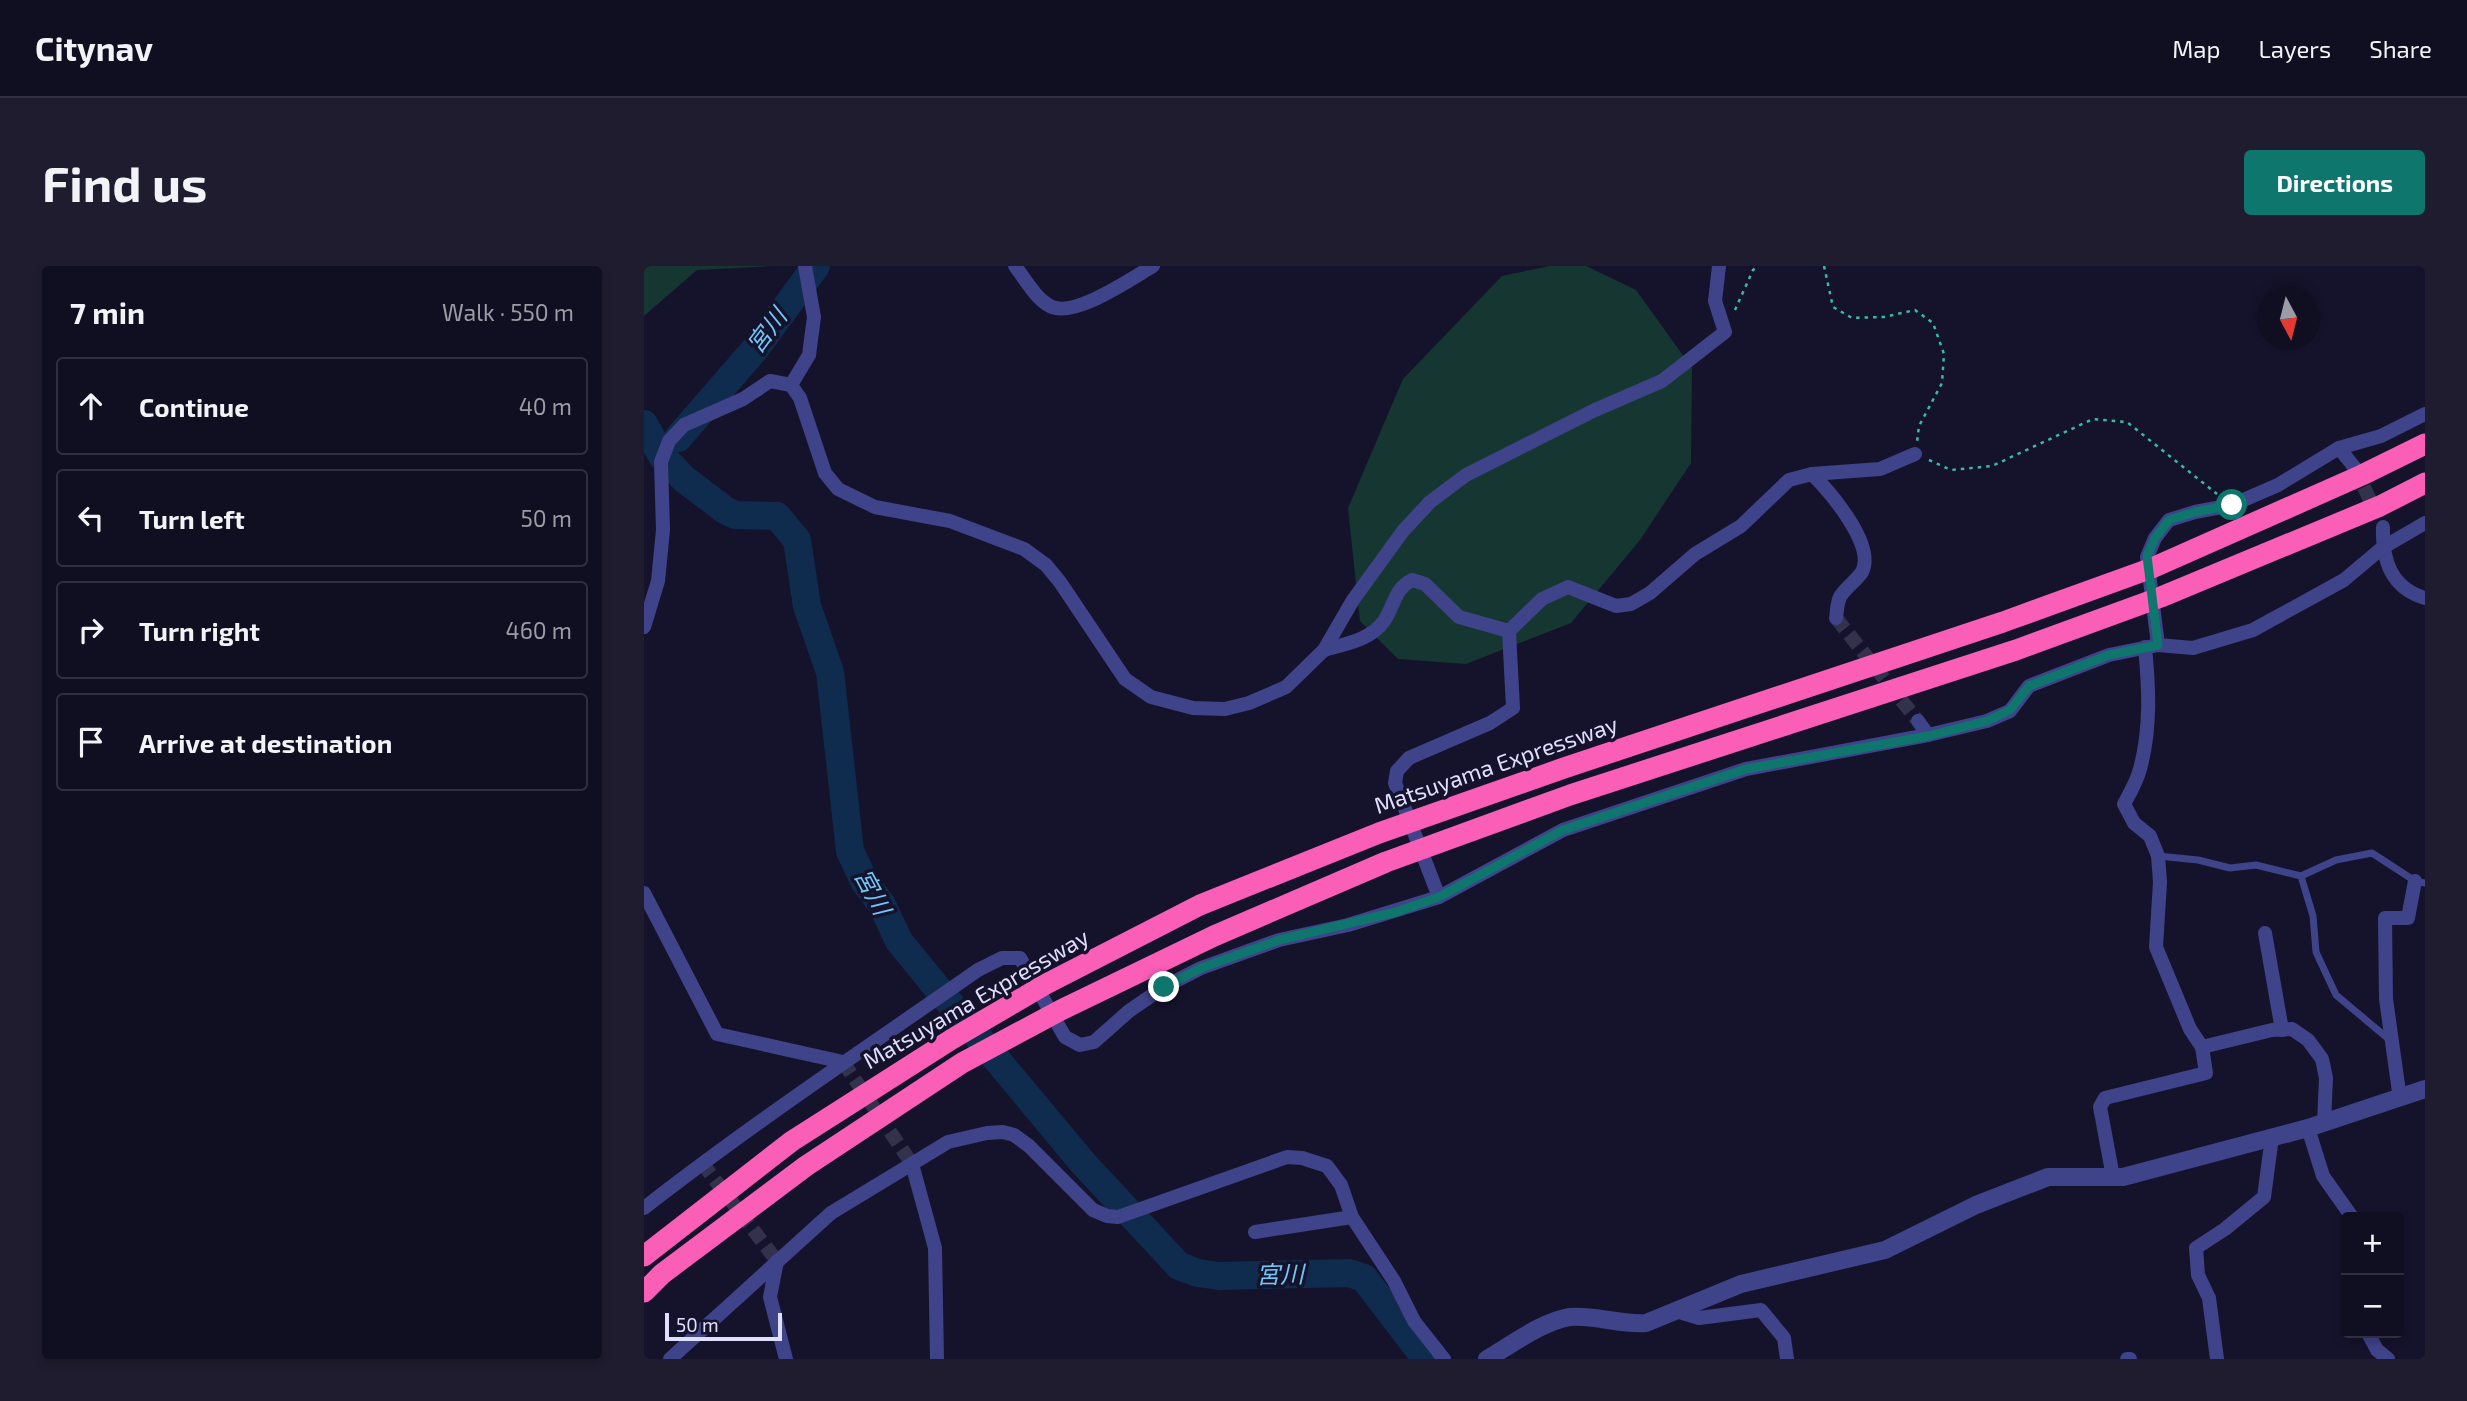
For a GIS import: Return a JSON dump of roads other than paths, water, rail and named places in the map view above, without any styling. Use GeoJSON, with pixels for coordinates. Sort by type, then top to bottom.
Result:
{"type":"FeatureCollection","features":[{"type":"Feature","properties":{"kind":"highway","name":"Matsuyama Expressway"},"geometry":{"type":"LineString","coordinates":[[644,1256],[792,1141],[951,1039],[1046,984],[1200,905],[1379,833],[2003,622],[2152,568],[2362,475],[2425,444]]}},
{"type":"Feature","properties":{"kind":"highway"},"geometry":{"type":"LineString","coordinates":[[644,1292],[663,1274],[806,1167],[961,1063],[1060,1010],[1214,936],[1386,862],[1570,795],[2016,650],[2161,597],[2380,506],[2425,483]]}},
{"type":"Feature","properties":{"kind":"street"},"geometry":{"type":"LineString","coordinates":[[791,385],[809,355],[814,317],[805,266]]}},
{"type":"Feature","properties":{"kind":"street"},"geometry":{"type":"LineString","coordinates":[[1015,266],[1038,296],[1053,307],[1066,308],[1089,301],[1153,266]]}},
{"type":"Feature","properties":{"kind":"street"},"geometry":{"type":"LineString","coordinates":[[644,627],[658,581],[663,530],[661,462],[669,441],[684,425],[743,399],[770,381],[791,385],[800,398],[825,473],[838,489],[875,507],[950,521],[1024,550],[1046,565],[1060,582],[1125,679],[1151,697],[1193,708],[1225,709],[1249,703],[1286,687],[1324,650],[1353,600],[1403,531],[1430,502],[1466,475],[1595,410],[1662,381],[1725,332],[1715,301],[1719,266]]}},
{"type":"Feature","properties":{"kind":"street"},"geometry":{"type":"LineString","coordinates":[[2113,1177],[2100,1107],[2105,1098],[2206,1073],[2202,1046],[2190,1030],[2156,947],[2160,882],[2158,856],[2150,836],[2134,823],[2124,804],[2140,771],[2147,733],[2151,646],[2147,556],[2155,538],[2169,520],[2232,505],[2278,485],[2339,448],[2381,436],[2425,414]]}},
{"type":"Feature","properties":{"kind":"street"},"geometry":{"type":"LineString","coordinates":[[2339,448],[2355,468]]}},
{"type":"Feature","properties":{"kind":"street"},"geometry":{"type":"LineString","coordinates":[[1437,891],[1395,783],[1397,771],[1409,758],[1490,723],[1513,708],[1509,631],[1542,599],[1568,587],[1615,606],[1631,604],[1650,593],[1695,554],[1741,526],[1789,480],[1812,474],[1880,469],[1915,454]]}},
{"type":"Feature","properties":{"kind":"street"},"geometry":{"type":"LineString","coordinates":[[1812,474],[1831,493],[1859,537],[1865,557],[1862,571],[1839,598],[1836,618]]}},
{"type":"Feature","properties":{"kind":"street"},"geometry":{"type":"LineString","coordinates":[[644,1208],[843,1062],[978,970],[1002,958],[1020,958],[1065,1037],[1080,1045],[1094,1042],[1129,1011],[1164,987],[1201,968],[1279,940],[1360,922],[1437,891],[1563,830],[1746,769],[1928,736],[1987,721],[2010,710],[2029,686],[2109,655],[2151,646],[2193,648],[2253,630],[2344,580],[2382,548],[2425,523]]}},
{"type":"Feature","properties":{"kind":"street"},"geometry":{"type":"LineString","coordinates":[[2383,527],[2382,548],[2397,583],[2425,598]]}},
{"type":"Feature","properties":{"kind":"street"},"geometry":{"type":"LineString","coordinates":[[1324,650],[1366,637],[1383,623],[1402,585],[1412,580],[1425,584],[1459,617],[1509,631]]}},
{"type":"Feature","properties":{"kind":"street"},"geometry":{"type":"LineString","coordinates":[[1918,721],[1928,736]]}},
{"type":"Feature","properties":{"kind":"street"},"geometry":{"type":"LineString","coordinates":[[2400,1098],[2386,999],[2385,918],[2408,918],[2420,882]]}},
{"type":"Feature","properties":{"kind":"street"},"geometry":{"type":"LineString","coordinates":[[644,893],[717,1034],[843,1062]]}},
{"type":"Feature","properties":{"kind":"street"},"geometry":{"type":"LineString","coordinates":[[2265,933],[2282,1030]]}},
{"type":"Feature","properties":{"kind":"street"},"geometry":{"type":"LineString","coordinates":[[2202,1046],[2292,1029],[2308,1041],[2322,1059],[2326,1079],[2316,1125],[2323,1176],[2348,1212]]}},
{"type":"Feature","properties":{"kind":"street"},"geometry":{"type":"LineString","coordinates":[[1488,1359],[1554,1321],[1573,1317],[1635,1324],[1646,1322],[1741,1284],[1885,1250],[1976,1205],[2048,1177],[2123,1177],[2272,1138],[2425,1089]]}},
{"type":"Feature","properties":{"kind":"street"},"geometry":{"type":"LineString","coordinates":[[670,1359],[831,1213],[948,1142],[1003,1132],[1014,1135],[1029,1146],[1093,1210],[1107,1216],[1118,1217],[1287,1157],[1303,1158],[1327,1166],[1341,1185],[1352,1217],[1394,1281],[1414,1321],[1444,1359]]}},
{"type":"Feature","properties":{"kind":"street"},"geometry":{"type":"LineString","coordinates":[[2217,1359],[2209,1298],[2198,1275],[2196,1248],[2264,1198],[2272,1138]]}},
{"type":"Feature","properties":{"kind":"street"},"geometry":{"type":"LineString","coordinates":[[912,1164],[935,1248],[937,1359]]}},
{"type":"Feature","properties":{"kind":"street"},"geometry":{"type":"LineString","coordinates":[[1255,1232],[1352,1217]]}},
{"type":"Feature","properties":{"kind":"street"},"geometry":{"type":"LineString","coordinates":[[777,1261],[770,1297],[786,1359]]}},
{"type":"Feature","properties":{"kind":"street"},"geometry":{"type":"LineString","coordinates":[[1676,1311],[1699,1318],[1761,1310],[1784,1338],[1787,1359]]}},
{"type":"Feature","properties":{"kind":"street"},"geometry":{"type":"LineString","coordinates":[[2371,1338],[2377,1350],[2388,1359]]}},
{"type":"Feature","properties":{"kind":"lane"},"geometry":{"type":"LineString","coordinates":[[2158,856],[2199,860],[2230,868],[2256,865],[2301,876],[2336,860],[2372,853],[2420,882]]}},
{"type":"Feature","properties":{"kind":"lane"},"geometry":{"type":"LineString","coordinates":[[2301,876],[2313,916],[2316,952],[2336,995],[2392,1041]]}},
{"type":"Feature","properties":{"kind":"waterway","name":"宮川"},"geometry":{"type":"LineString","coordinates":[[678,438],[756,348],[816,266]]}},
{"type":"Feature","properties":{"kind":"waterway","name":"宮川"},"geometry":{"type":"LineString","coordinates":[[644,424],[662,456],[684,479],[735,515],[777,516],[797,540],[807,606],[830,672],[850,851],[864,881],[882,905],[899,941],[1083,1163],[1179,1266],[1198,1273],[1219,1276],[1349,1273],[1364,1278],[1426,1359]]}},
{"type":"Feature","properties":{"kind":"tunnel"},"geometry":{"type":"LineString","coordinates":[[2355,468],[2378,517]]}},
{"type":"Feature","properties":{"kind":"tunnel"},"geometry":{"type":"LineString","coordinates":[[1836,618],[1918,721]]}},
{"type":"Feature","properties":{"kind":"tunnel"},"geometry":{"type":"LineString","coordinates":[[843,1062],[912,1164]]}},
{"type":"Feature","properties":{"kind":"tunnel"},"geometry":{"type":"LineString","coordinates":[[702,1163],[777,1261]]}}]}
